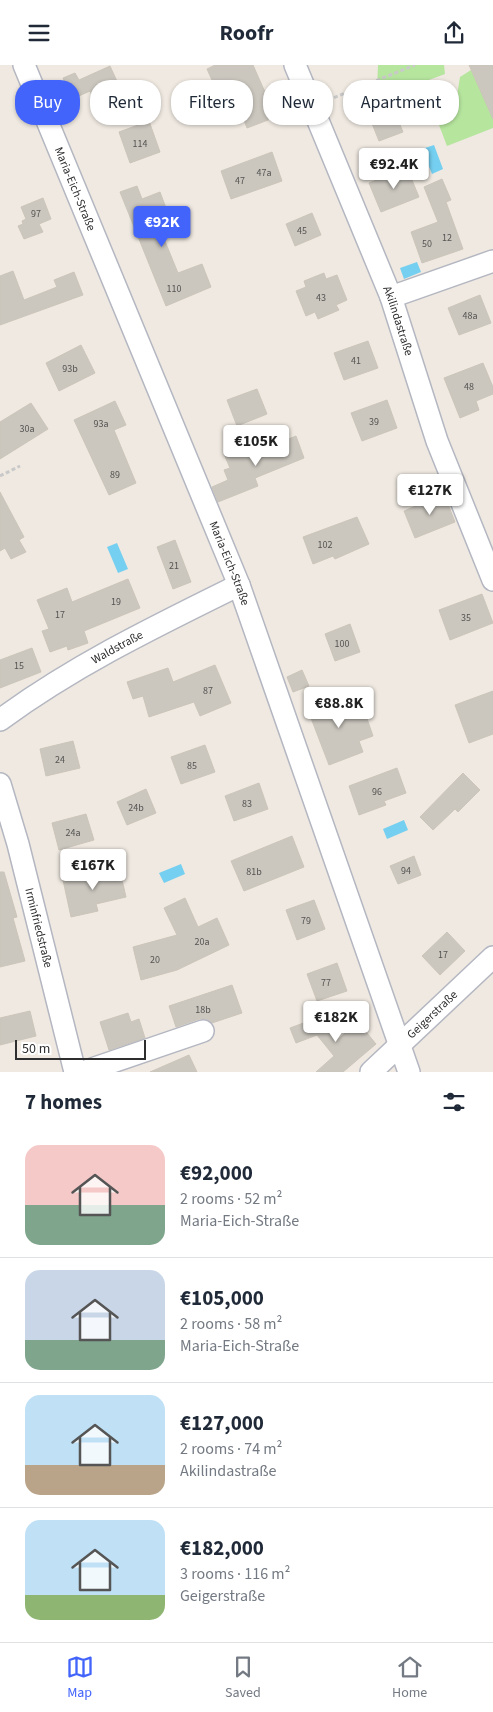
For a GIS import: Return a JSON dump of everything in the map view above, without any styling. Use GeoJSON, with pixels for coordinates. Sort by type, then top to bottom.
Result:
{"type":"FeatureCollection","features":[{"type":"Feature","properties":{"kind":"street","name":"Maria-Eich-Straße"},"geometry":{"type":"LineString","coordinates":[[24,65],[239,585],[409,1072]]}},
{"type":"Feature","properties":{"kind":"street","name":"Akilindastraße"},"geometry":{"type":"LineString","coordinates":[[295,65],[301,80]]}},
{"type":"Feature","properties":{"kind":"street","name":"Akilindastraße"},"geometry":{"type":"LineString","coordinates":[[319,125],[391,297],[436,441],[493,580]]}},
{"type":"Feature","properties":{"kind":"street"},"geometry":{"type":"LineString","coordinates":[[391,297],[493,261]]}},
{"type":"Feature","properties":{"kind":"street","name":"Waldstraße"},"geometry":{"type":"LineString","coordinates":[[0,719],[44,687],[142,633],[239,585]]}},
{"type":"Feature","properties":{"kind":"street","name":"Irminfriedstraße"},"geometry":{"type":"LineString","coordinates":[[0,784],[18,844],[75,1072]]}},
{"type":"Feature","properties":{"kind":"street","name":"Geigerstraße"},"geometry":{"type":"LineString","coordinates":[[371,1072],[493,957]]}},
{"type":"Feature","properties":{"kind":"street"},"geometry":{"type":"LineString","coordinates":[[83,1072],[203,1031]]}},
{"type":"Feature","properties":{"kind":"path"},"geometry":{"type":"LineString","coordinates":[[333,98],[415,65]]}},
{"type":"Feature","properties":{"kind":"path"},"geometry":{"type":"LineString","coordinates":[[0,476],[20,466]]}},
{"type":"Feature","properties":{"kind":"green space"},"geometry":{"type":"Polygon","coordinates":[[[378,65],[444,65],[445,74],[429,80],[377,80],[378,65]]]}},
{"type":"Feature","properties":{"kind":"green space"},"geometry":{"type":"Polygon","coordinates":[[[471,70],[493,105],[493,128],[447,146],[439,125],[459,125],[460,77],[471,70]]]}},
{"type":"Feature","properties":{"kind":"water"},"geometry":{"type":"Polygon","coordinates":[[[434,145],[443,169],[432,174],[422,149],[434,145]]]}},
{"type":"Feature","properties":{"kind":"water"},"geometry":{"type":"Polygon","coordinates":[[[417,262],[421,272],[404,279],[400,268],[417,262]]]}},
{"type":"Feature","properties":{"kind":"water"},"geometry":{"type":"Polygon","coordinates":[[[117,543],[128,569],[118,573],[107,547],[117,543]]]}},
{"type":"Feature","properties":{"kind":"water"},"geometry":{"type":"Polygon","coordinates":[[[404,820],[408,830],[387,839],[383,829],[404,820]]]}},
{"type":"Feature","properties":{"kind":"water"},"geometry":{"type":"Polygon","coordinates":[[[181,864],[185,874],[164,883],[159,873],[181,864]]]}},
{"type":"Feature","properties":{"kind":"building"},"geometry":{"type":"Polygon","coordinates":[[[215,65],[253,65],[263,88],[263,122],[247,128],[246,125],[253,125],[253,80],[212,80],[207,69],[215,65]]]}},
{"type":"Feature","properties":{"kind":"building"},"geometry":{"type":"Polygon","coordinates":[[[469,65],[493,65],[493,119],[469,65]]]}},
{"type":"Feature","properties":{"kind":"building"},"geometry":{"type":"Polygon","coordinates":[[[110,66],[116,80],[90,80],[90,91],[80,95],[79,80],[110,66]]]}},
{"type":"Feature","properties":{"kind":"building"},"geometry":{"type":"Polygon","coordinates":[[[75,73],[79,80],[64,80],[63,78],[75,73]]]}},
{"type":"Feature","properties":{"kind":"building"},"geometry":{"type":"Polygon","coordinates":[[[138,125],[150,125],[160,152],[130,163],[119,132],[138,125]]]}},
{"type":"Feature","properties":{"kind":"building"},"geometry":{"type":"Polygon","coordinates":[[[373,125],[400,125],[403,132],[379,141],[373,125]]]}},
{"type":"Feature","properties":{"kind":"building"},"geometry":{"type":"Polygon","coordinates":[[[272,152],[282,181],[231,199],[221,171],[272,152]]]}},
{"type":"Feature","properties":{"kind":"building"},"geometry":{"type":"Polygon","coordinates":[[[407,168],[419,197],[381,212],[369,183],[407,168]]]}},
{"type":"Feature","properties":{"kind":"building"},"geometry":{"type":"Polygon","coordinates":[[[442,179],[451,200],[446,202],[463,249],[422,263],[411,232],[438,222],[424,187],[442,179]]]}},
{"type":"Feature","properties":{"kind":"building"},"geometry":{"type":"Polygon","coordinates":[[[137,186],[142,199],[160,192],[172,224],[160,229],[178,273],[202,264],[211,287],[166,306],[120,192],[137,186]]]}},
{"type":"Feature","properties":{"kind":"building"},"geometry":{"type":"Polygon","coordinates":[[[43,198],[51,219],[39,224],[43,232],[24,239],[18,226],[23,224],[22,221],[26,219],[21,207],[43,198]]]}},
{"type":"Feature","properties":{"kind":"building"},"geometry":{"type":"Polygon","coordinates":[[[312,213],[321,235],[295,246],[286,224],[312,213]]]}},
{"type":"Feature","properties":{"kind":"building"},"geometry":{"type":"Polygon","coordinates":[[[13,271],[24,300],[57,287],[54,280],[74,272],[83,295],[0,325],[0,276],[13,271]]]}},
{"type":"Feature","properties":{"kind":"building"},"geometry":{"type":"Polygon","coordinates":[[[324,273],[326,279],[337,275],[347,300],[336,305],[339,310],[318,319],[315,312],[306,316],[296,291],[306,287],[304,281],[324,273]]]}},
{"type":"Feature","properties":{"kind":"building"},"geometry":{"type":"Polygon","coordinates":[[[480,295],[491,323],[459,335],[448,308],[480,295]]]}},
{"type":"Feature","properties":{"kind":"building"},"geometry":{"type":"Polygon","coordinates":[[[368,341],[378,368],[344,380],[334,353],[368,341]]]}},
{"type":"Feature","properties":{"kind":"building"},"geometry":{"type":"Polygon","coordinates":[[[81,345],[95,373],[59,391],[46,363],[81,345]]]}},
{"type":"Feature","properties":{"kind":"building"},"geometry":{"type":"Polygon","coordinates":[[[483,363],[493,387],[493,394],[476,401],[479,410],[460,418],[444,378],[483,363]]]}},
{"type":"Feature","properties":{"kind":"building"},"geometry":{"type":"Polygon","coordinates":[[[257,389],[267,414],[237,426],[227,400],[257,389]]]}},
{"type":"Feature","properties":{"kind":"building"},"geometry":{"type":"Polygon","coordinates":[[[387,400],[397,428],[362,441],[351,413],[387,400]]]}},
{"type":"Feature","properties":{"kind":"building"},"geometry":{"type":"Polygon","coordinates":[[[115,401],[126,425],[114,430],[136,483],[109,495],[74,420],[115,401]]]}},
{"type":"Feature","properties":{"kind":"building"},"geometry":{"type":"Polygon","coordinates":[[[31,403],[48,429],[0,459],[0,422],[31,403]]]}},
{"type":"Feature","properties":{"kind":"building"},"geometry":{"type":"Polygon","coordinates":[[[296,436],[304,458],[255,478],[258,486],[218,502],[212,487],[228,480],[224,470],[230,468],[224,454],[237,449],[241,458],[296,436]]]}},
{"type":"Feature","properties":{"kind":"building"},"geometry":{"type":"Polygon","coordinates":[[[0,492],[24,537],[19,540],[26,552],[11,559],[5,548],[0,551],[0,492]]]}},
{"type":"Feature","properties":{"kind":"building"},"geometry":{"type":"Polygon","coordinates":[[[444,494],[455,522],[415,538],[404,511],[444,494]]]}},
{"type":"Feature","properties":{"kind":"building"},"geometry":{"type":"Polygon","coordinates":[[[357,517],[369,544],[335,559],[333,556],[313,564],[303,537],[357,517]]]}},
{"type":"Feature","properties":{"kind":"building"},"geometry":{"type":"Polygon","coordinates":[[[175,540],[191,582],[173,589],[157,547],[175,540]]]}},
{"type":"Feature","properties":{"kind":"building"},"geometry":{"type":"Polygon","coordinates":[[[128,579],[140,608],[84,631],[88,643],[68,650],[67,646],[50,652],[42,631],[49,629],[37,600],[67,588],[72,602],[128,579]]]}},
{"type":"Feature","properties":{"kind":"building"},"geometry":{"type":"Polygon","coordinates":[[[482,594],[493,623],[450,640],[439,610],[482,594]]]}},
{"type":"Feature","properties":{"kind":"building"},"geometry":{"type":"Polygon","coordinates":[[[350,624],[360,652],[335,661],[325,634],[350,624]]]}},
{"type":"Feature","properties":{"kind":"building"},"geometry":{"type":"Polygon","coordinates":[[[32,648],[41,672],[0,688],[0,660],[32,648]]]}},
{"type":"Feature","properties":{"kind":"building"},"geometry":{"type":"Polygon","coordinates":[[[215,665],[231,703],[200,716],[194,702],[149,717],[143,696],[133,699],[127,682],[168,668],[173,682],[215,665]]]}},
{"type":"Feature","properties":{"kind":"building"},"geometry":{"type":"Polygon","coordinates":[[[302,670],[309,686],[293,692],[287,677],[302,670]]]}},
{"type":"Feature","properties":{"kind":"building"},"geometry":{"type":"Polygon","coordinates":[[[493,691],[493,734],[469,743],[455,705],[493,691]]]}},
{"type":"Feature","properties":{"kind":"building"},"geometry":{"type":"Polygon","coordinates":[[[336,694],[344,714],[363,707],[373,736],[359,741],[363,752],[329,765],[306,705],[336,694]]]}},
{"type":"Feature","properties":{"kind":"building"},"geometry":{"type":"Polygon","coordinates":[[[73,741],[80,768],[46,776],[40,749],[73,741]]]}},
{"type":"Feature","properties":{"kind":"building"},"geometry":{"type":"Polygon","coordinates":[[[205,745],[215,772],[181,784],[171,757],[205,745]]]}},
{"type":"Feature","properties":{"kind":"building"},"geometry":{"type":"Polygon","coordinates":[[[397,768],[406,793],[384,801],[386,805],[359,815],[349,786],[397,768]]]}},
{"type":"Feature","properties":{"kind":"building"},"geometry":{"type":"Polygon","coordinates":[[[463,773],[480,790],[458,812],[455,809],[433,830],[420,817],[463,773]]]}},
{"type":"Feature","properties":{"kind":"building"},"geometry":{"type":"Polygon","coordinates":[[[259,783],[268,809],[234,821],[225,796],[259,783]]]}},
{"type":"Feature","properties":{"kind":"building"},"geometry":{"type":"Polygon","coordinates":[[[146,789],[156,813],[127,825],[117,802],[146,789]]]}},
{"type":"Feature","properties":{"kind":"building"},"geometry":{"type":"Polygon","coordinates":[[[86,814],[94,840],[59,850],[52,823],[86,814]]]}},
{"type":"Feature","properties":{"kind":"building"},"geometry":{"type":"Polygon","coordinates":[[[292,836],[304,867],[244,891],[231,861],[292,836]]]}},
{"type":"Feature","properties":{"kind":"building"},"geometry":{"type":"Polygon","coordinates":[[[414,856],[421,875],[398,884],[390,866],[414,856]]]}},
{"type":"Feature","properties":{"kind":"building"},"geometry":{"type":"Polygon","coordinates":[[[119,867],[126,897],[96,904],[98,911],[71,917],[63,880],[119,867]]]}},
{"type":"Feature","properties":{"kind":"building"},"geometry":{"type":"Polygon","coordinates":[[[0,872],[4,872],[17,917],[13,918],[25,961],[0,967],[0,872]]]}},
{"type":"Feature","properties":{"kind":"building"},"geometry":{"type":"Polygon","coordinates":[[[185,898],[198,927],[217,918],[229,945],[177,970],[141,980],[133,947],[177,935],[164,908],[185,898]]]}},
{"type":"Feature","properties":{"kind":"building"},"geometry":{"type":"Polygon","coordinates":[[[314,900],[325,929],[297,940],[286,910],[314,900]]]}},
{"type":"Feature","properties":{"kind":"building"},"geometry":{"type":"Polygon","coordinates":[[[447,932],[465,951],[440,975],[422,956],[447,932]]]}},
{"type":"Feature","properties":{"kind":"building"},"geometry":{"type":"Polygon","coordinates":[[[337,963],[347,991],[317,1001],[307,974],[337,963]]]}},
{"type":"Feature","properties":{"kind":"building"},"geometry":{"type":"Polygon","coordinates":[[[232,985],[242,1013],[212,1023],[206,1019],[199,1019],[176,1027],[169,1006],[232,985]]]}},
{"type":"Feature","properties":{"kind":"building"},"geometry":{"type":"Polygon","coordinates":[[[30,1011],[36,1036],[0,1045],[0,1018],[30,1011]]]}},
{"type":"Feature","properties":{"kind":"building"},"geometry":{"type":"Polygon","coordinates":[[[128,1013],[131,1022],[139,1019],[145,1038],[109,1050],[100,1022],[128,1013]]]}},
{"type":"Feature","properties":{"kind":"building"},"geometry":{"type":"Polygon","coordinates":[[[325,1015],[335,1042],[358,1022],[376,1044],[343,1072],[316,1072],[334,1056],[317,1035],[296,1043],[290,1028],[325,1015]]]}},
{"type":"Feature","properties":{"kind":"building"},"geometry":{"type":"Polygon","coordinates":[[[189,1055],[197,1072],[150,1072],[189,1055]]]}}]}
